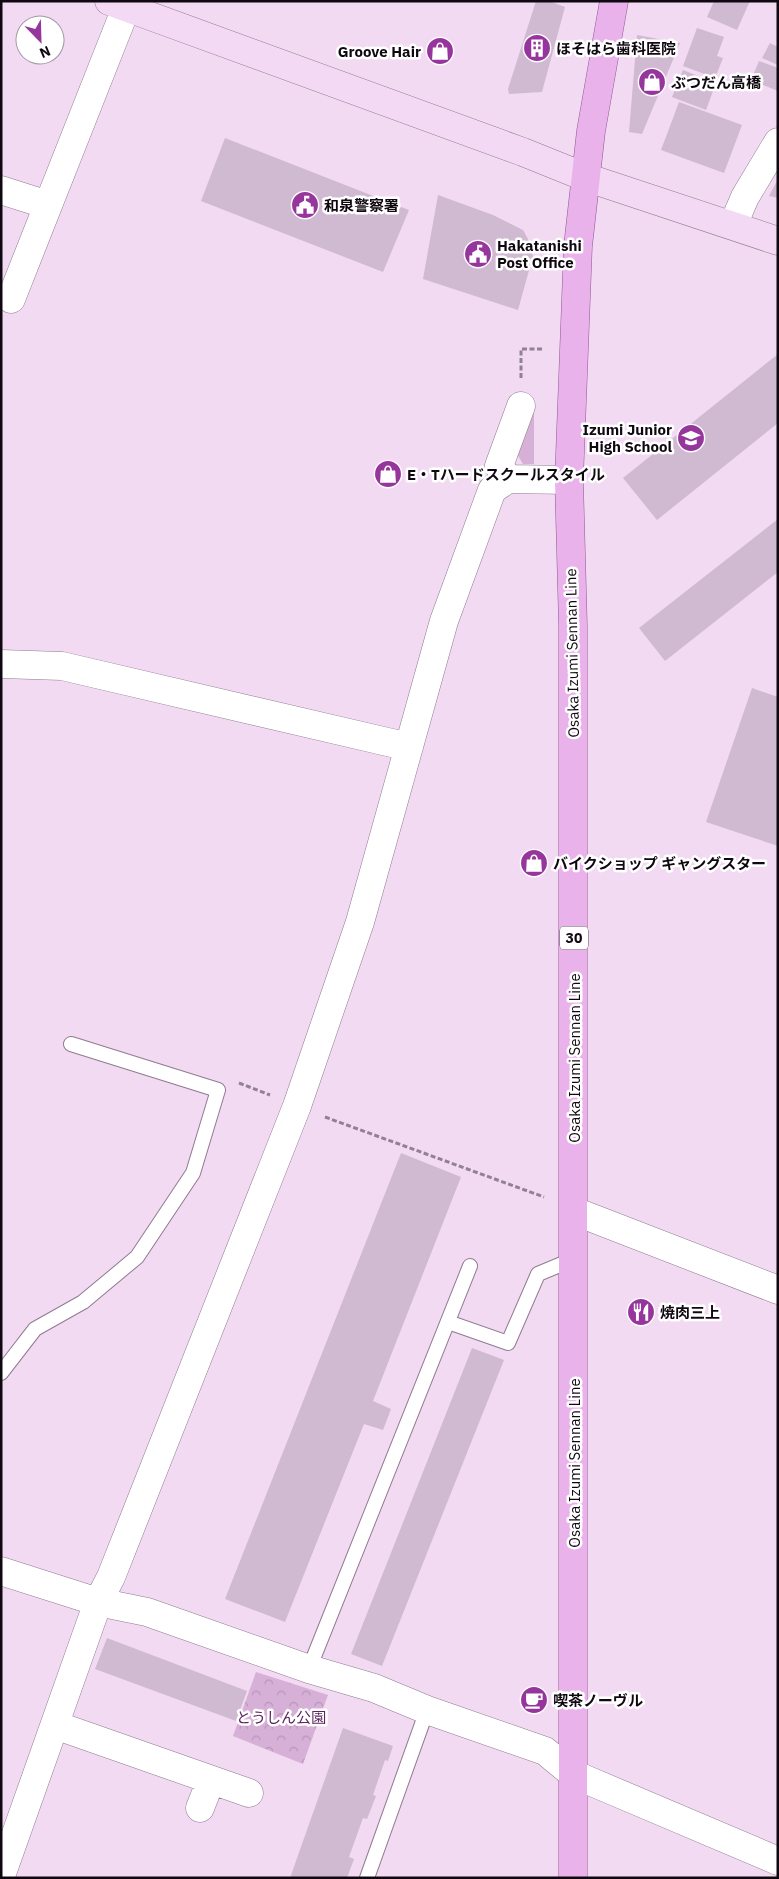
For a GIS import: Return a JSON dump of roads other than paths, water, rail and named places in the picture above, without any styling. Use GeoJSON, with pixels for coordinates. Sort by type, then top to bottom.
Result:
{"type":"FeatureCollection","features":[{"type":"Feature","properties":{"kind":"main road","name":"Osaka Izumi Sennan Line"},"geometry":{"type":"LineString","coordinates":[[573,1878],[573,626],[569,480],[578,246],[591,131],[614,1]]}},
{"type":"Feature","properties":{"kind":"street"},"geometry":{"type":"LineString","coordinates":[[11,299],[48,205],[117,5],[523,152],[585,177],[778,241]]}},
{"type":"Feature","properties":{"kind":"street"},"geometry":{"type":"LineString","coordinates":[[733,225],[745,197],[778,142]]}},
{"type":"Feature","properties":{"kind":"street"},"geometry":{"type":"LineString","coordinates":[[1,190],[48,205]]}},
{"type":"Feature","properties":{"kind":"street"},"geometry":{"type":"LineString","coordinates":[[508,479],[499,466],[521,406]]}},
{"type":"Feature","properties":{"kind":"street"},"geometry":{"type":"LineString","coordinates":[[1,1876],[98,1602],[111,1576],[297,1106],[360,922],[444,621],[492,490],[508,479],[569,480]]}},
{"type":"Feature","properties":{"kind":"street"},"geometry":{"type":"LineString","coordinates":[[1,664],[62,666],[409,747]]}},
{"type":"Feature","properties":{"kind":"street"},"geometry":{"type":"LineString","coordinates":[[574,1211],[778,1290]]}},
{"type":"Feature","properties":{"kind":"street"},"geometry":{"type":"LineString","coordinates":[[1,1571],[98,1602],[147,1612],[310,1669],[374,1688],[426,1710],[545,1751],[573,1774],[778,1861]]}},
{"type":"Feature","properties":{"kind":"street"},"geometry":{"type":"LineString","coordinates":[[55,1724],[249,1793]]}},
{"type":"Feature","properties":{"kind":"street"},"geometry":{"type":"LineString","coordinates":[[200,1808],[211,1780]]}},
{"type":"Feature","properties":{"kind":"lane"},"geometry":{"type":"LineString","coordinates":[[1,1374],[35,1329],[83,1302],[137,1257],[193,1173],[218,1090],[71,1044]]}},
{"type":"Feature","properties":{"kind":"lane"},"geometry":{"type":"LineString","coordinates":[[448,1322],[508,1343],[538,1274],[574,1260]]}},
{"type":"Feature","properties":{"kind":"lane"},"geometry":{"type":"LineString","coordinates":[[310,1669],[470,1266]]}},
{"type":"Feature","properties":{"kind":"lane"},"geometry":{"type":"LineString","coordinates":[[367,1878],[426,1710]]}},
{"type":"Feature","properties":{"kind":"place","name":"ほそはら歯科医院"},"geometry":{"type":"Point","coordinates":[537,48]}},
{"type":"Feature","properties":{"kind":"place","name":"Groove Hair"},"geometry":{"type":"Point","coordinates":[440,51]}},
{"type":"Feature","properties":{"kind":"place","name":"ぶつだん高橋"},"geometry":{"type":"Point","coordinates":[652,82]}},
{"type":"Feature","properties":{"kind":"place","name":"和泉警察署"},"geometry":{"type":"Point","coordinates":[305,205]}},
{"type":"Feature","properties":{"kind":"place","name":"Hakatanishi Post Office"},"geometry":{"type":"Point","coordinates":[478,254]}},
{"type":"Feature","properties":{"kind":"place","name":"Izumi Junior High School"},"geometry":{"type":"Point","coordinates":[691,438]}},
{"type":"Feature","properties":{"kind":"place","name":"E・Tハードスクールスタイル"},"geometry":{"type":"Point","coordinates":[388,474]}},
{"type":"Feature","properties":{"kind":"place","name":"バイクショップ ギャングスター"},"geometry":{"type":"Point","coordinates":[534,863]}},
{"type":"Feature","properties":{"kind":"place","name":"焼肉三上"},"geometry":{"type":"Point","coordinates":[641,1312]}},
{"type":"Feature","properties":{"kind":"place","name":"喫茶ノーヴル"},"geometry":{"type":"Point","coordinates":[534,1700]}},
{"type":"Feature","properties":{"kind":"park label","name":"とうしん公園"},"geometry":{"type":"Point","coordinates":[281,1717]}}]}
